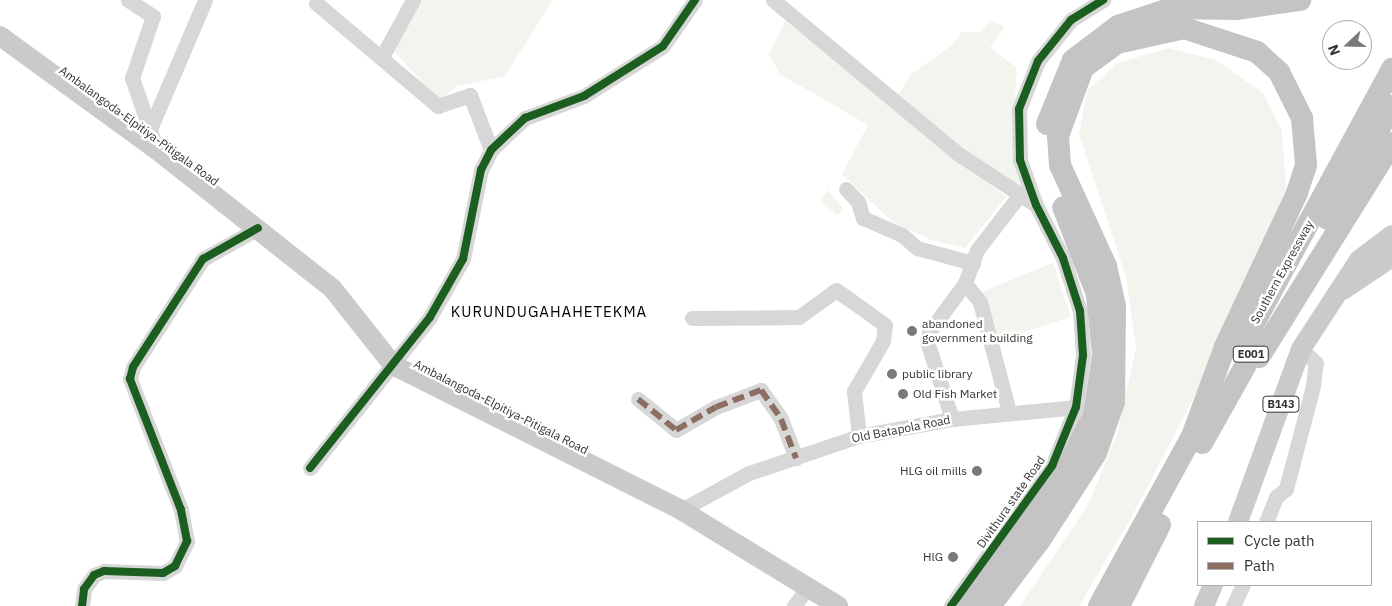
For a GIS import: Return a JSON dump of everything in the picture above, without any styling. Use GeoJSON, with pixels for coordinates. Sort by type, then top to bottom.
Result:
{"type":"FeatureCollection","features":[{"type":"Feature","properties":{"kind":"highway"},"geometry":{"type":"LineString","coordinates":[[969,606],[1064,474],[1094,415],[1103,354],[1097,294],[1044,153],[1046,126],[1064,77],[1073,60],[1118,26],[1172,8],[1236,8],[1300,0]]}},
{"type":"Feature","properties":{"kind":"highway"},"geometry":{"type":"LineString","coordinates":[[990,606],[1040,540],[1096,453],[1114,402],[1115,315],[1106,266],[1060,165],[1058,136],[1083,68],[1117,43],[1184,28],[1257,52],[1279,72],[1302,118],[1306,165],[1297,193],[1225,347],[1199,436]]}},
{"type":"Feature","properties":{"kind":"highway","name":"Southern Expressway"},"geometry":{"type":"LineString","coordinates":[[1119,606],[1199,436],[1392,69]]}},
{"type":"Feature","properties":{"kind":"highway","name":"Southern Expressway"},"geometry":{"type":"LineString","coordinates":[[1099,606],[1392,106]]}},
{"type":"Feature","properties":{"kind":"highway"},"geometry":{"type":"LineString","coordinates":[[1199,436],[1306,287],[1392,143]]}},
{"type":"Feature","properties":{"kind":"main road","name":"Ambalangoda-Elpitiya-Pitigala Road"},"geometry":{"type":"LineString","coordinates":[[0,36],[158,150],[332,288],[393,364],[681,510],[838,606]]}},
{"type":"Feature","properties":{"kind":"main road","name":"B143"},"geometry":{"type":"LineString","coordinates":[[1238,521],[1302,350],[1359,260],[1392,235]]}},
{"type":"Feature","properties":{"kind":"main road","name":"B143"},"geometry":{"type":"LineString","coordinates":[[1339,293],[1392,257]]}},
{"type":"Feature","properties":{"kind":"main road"},"geometry":{"type":"LineString","coordinates":[[1205,606],[1213,586]]}},
{"type":"Feature","properties":{"kind":"street"},"geometry":{"type":"LineString","coordinates":[[128,0],[153,16],[154,24],[132,78],[158,150]]}},
{"type":"Feature","properties":{"kind":"street"},"geometry":{"type":"LineString","coordinates":[[150,129],[205,0]]}},
{"type":"Feature","properties":{"kind":"street"},"geometry":{"type":"LineString","coordinates":[[383,55],[413,0]]}},
{"type":"Feature","properties":{"kind":"street"},"geometry":{"type":"LineString","coordinates":[[310,468],[430,317],[463,259],[481,170],[491,150],[525,118],[584,96],[662,46],[695,0]]}},
{"type":"Feature","properties":{"kind":"street"},"geometry":{"type":"LineString","coordinates":[[773,0],[1018,197],[1036,206]]}},
{"type":"Feature","properties":{"kind":"street","name":"Divithura state Road"},"geometry":{"type":"LineString","coordinates":[[951,606],[1052,466],[1076,407],[1083,355],[1080,311],[1063,258],[1036,206],[1020,160],[1019,109],[1038,61],[1071,20],[1103,0]]}},
{"type":"Feature","properties":{"kind":"street"},"geometry":{"type":"LineString","coordinates":[[316,3],[383,55],[438,106],[470,95],[491,150]]}},
{"type":"Feature","properties":{"kind":"street"},"geometry":{"type":"LineString","coordinates":[[846,189],[858,202],[863,218],[902,235],[917,248],[973,263]]}},
{"type":"Feature","properties":{"kind":"street"},"geometry":{"type":"LineString","coordinates":[[952,419],[928,341],[929,332],[965,284],[977,250],[1018,197]]}},
{"type":"Feature","properties":{"kind":"street"},"geometry":{"type":"LineString","coordinates":[[82,606],[84,589],[94,575],[104,571],[163,573],[175,566],[187,541],[182,510],[132,373],[179,291],[203,259],[258,228]]}},
{"type":"Feature","properties":{"kind":"street"},"geometry":{"type":"LineString","coordinates":[[965,284],[980,302],[1009,412]]}},
{"type":"Feature","properties":{"kind":"street"},"geometry":{"type":"LineString","coordinates":[[692,318],[799,317],[836,290],[885,325],[883,340],[854,391],[859,436]]}},
{"type":"Feature","properties":{"kind":"street"},"geometry":{"type":"LineString","coordinates":[[1266,521],[1276,497],[1286,488],[1314,379],[1316,363],[1302,350]]}},
{"type":"Feature","properties":{"kind":"street"},"geometry":{"type":"LineString","coordinates":[[638,399],[676,430],[716,407],[761,390],[781,419],[796,458]]}},
{"type":"Feature","properties":{"kind":"street","name":"Old Batapola Road"},"geometry":{"type":"LineString","coordinates":[[681,510],[750,473],[859,436],[952,419],[1076,407]]}},
{"type":"Feature","properties":{"kind":"street"},"geometry":{"type":"LineString","coordinates":[[1234,606],[1243,586]]}},
{"type":"Feature","properties":{"kind":"street"},"geometry":{"type":"LineString","coordinates":[[794,606],[807,588]]}},
{"type":"Feature","properties":{"kind":"shaded area"},"geometry":{"type":"Polygon","coordinates":[[[420,0],[553,0],[505,76],[457,86],[439,101],[392,49],[420,0]]]}},
{"type":"Feature","properties":{"kind":"shaded area"},"geometry":{"type":"Polygon","coordinates":[[[990,20],[1005,27],[990,48],[1016,67],[1015,125],[1036,205],[1003,186],[897,97],[910,75],[951,46],[962,32],[981,32],[990,20]]]}},
{"type":"Feature","properties":{"kind":"shaded area"},"geometry":{"type":"Polygon","coordinates":[[[785,21],[1006,197],[965,248],[931,240],[893,222],[842,174],[868,125],[780,74],[769,54],[785,21]]]}},
{"type":"Feature","properties":{"kind":"shaded area"},"geometry":{"type":"Polygon","coordinates":[[[1169,48],[1216,60],[1263,93],[1282,131],[1286,188],[1197,391],[1129,522],[1079,606],[1020,606],[1088,505],[1117,434],[1136,348],[1126,277],[1079,134],[1087,91],[1117,63],[1169,48]]]}},
{"type":"Feature","properties":{"kind":"shaded area"},"geometry":{"type":"Polygon","coordinates":[[[828,190],[844,209],[837,215],[820,200],[828,190]]]}},
{"type":"Feature","properties":{"kind":"shaded area"},"geometry":{"type":"Polygon","coordinates":[[[1053,263],[1071,317],[995,341],[982,292],[1053,263]]]}},
{"type":"Feature","properties":{"kind":"marked path"},"geometry":{"type":"LineString","coordinates":[[638,399],[676,430],[716,407],[761,390],[781,419],[796,458]]}},
{"type":"Feature","properties":{"kind":"cycle path"},"geometry":{"type":"LineString","coordinates":[[310,468],[430,317],[463,259],[481,170],[491,150],[525,118],[584,96],[663,46],[695,0]]}},
{"type":"Feature","properties":{"kind":"cycle path"},"geometry":{"type":"LineString","coordinates":[[951,606],[1052,466],[1076,407],[1083,355],[1080,311],[1063,258],[1036,205],[1020,160],[1019,109],[1038,61],[1071,20],[1103,0]]}},
{"type":"Feature","properties":{"kind":"cycle path"},"geometry":{"type":"LineString","coordinates":[[82,606],[84,589],[94,575],[104,571],[163,573],[175,566],[187,541],[181,510],[130,379],[133,367],[203,259],[258,228]]}},
{"type":"Feature","properties":{"kind":"place","name":"abandoned government building"},"geometry":{"type":"Point","coordinates":[912,331]}},
{"type":"Feature","properties":{"kind":"place","name":"public library"},"geometry":{"type":"Point","coordinates":[892,374]}},
{"type":"Feature","properties":{"kind":"place","name":"Old Fish Market"},"geometry":{"type":"Point","coordinates":[903,394]}},
{"type":"Feature","properties":{"kind":"place","name":"HLG oil mills"},"geometry":{"type":"Point","coordinates":[977,471]}},
{"type":"Feature","properties":{"kind":"place","name":"HlG"},"geometry":{"type":"Point","coordinates":[953,557]}},
{"type":"Feature","properties":{"kind":"district","name":"KURUNDUGAHAHETEKMA"},"geometry":{"type":"Point","coordinates":[549,312]}}]}
